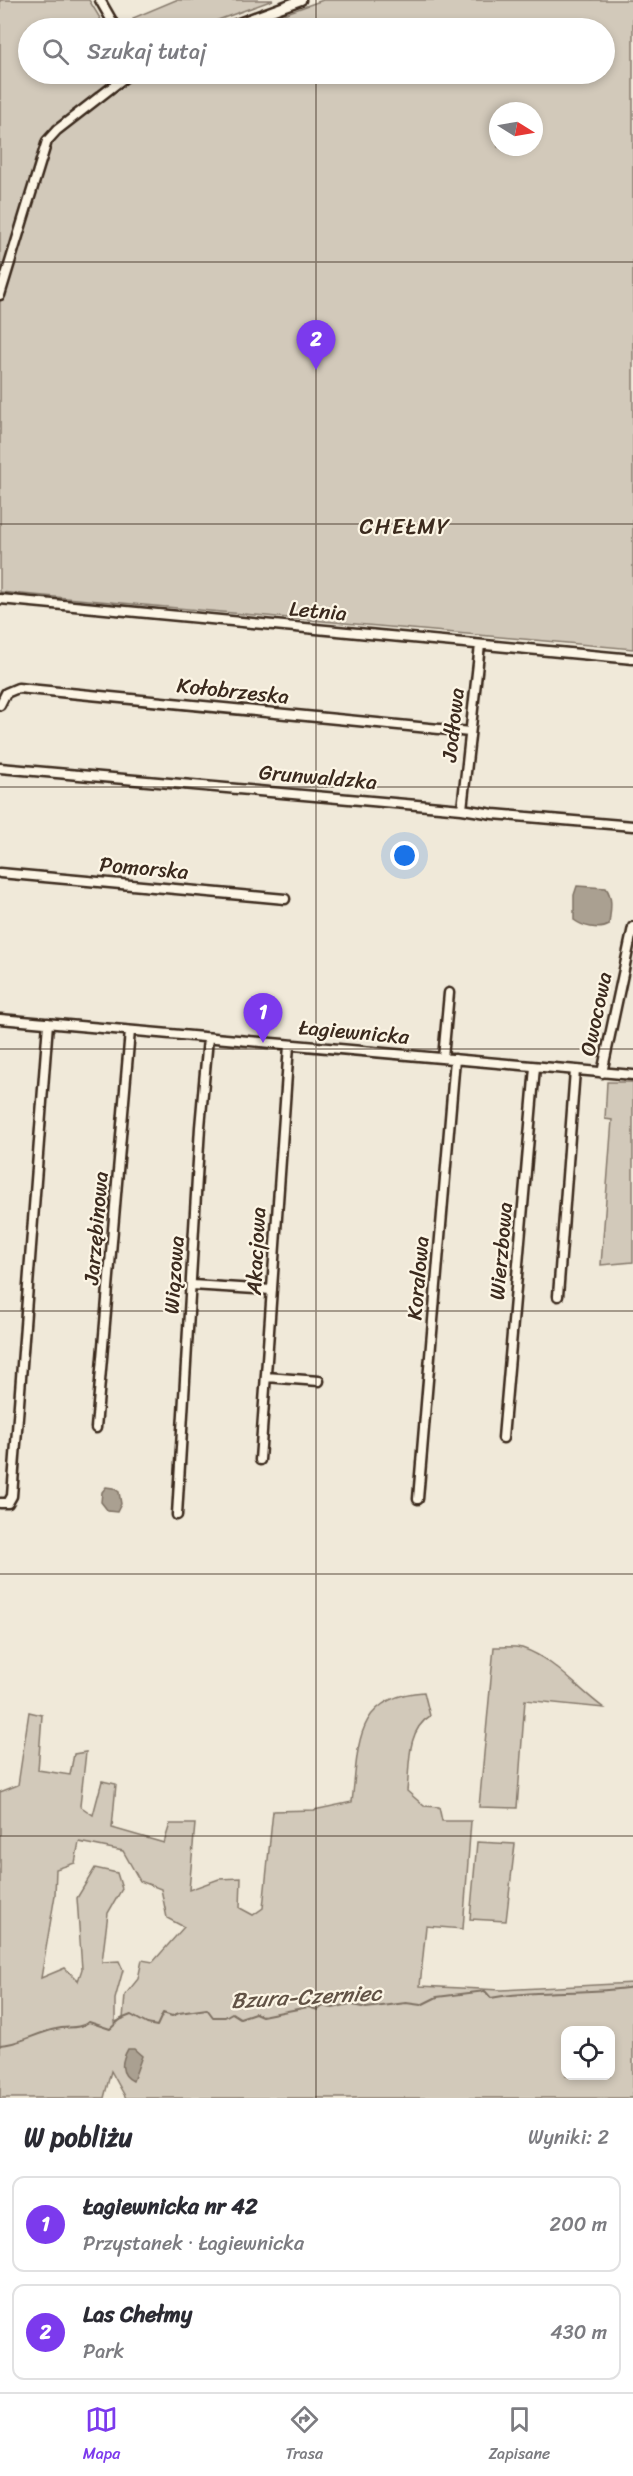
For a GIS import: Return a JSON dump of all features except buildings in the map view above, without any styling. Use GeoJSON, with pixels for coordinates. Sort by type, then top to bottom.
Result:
{"type":"FeatureCollection","features":[{"type":"Feature","properties":{"kind":"street"},"geometry":{"type":"LineString","coordinates":[[100,0],[110,18]]}},
{"type":"Feature","properties":{"kind":"street"},"geometry":{"type":"LineString","coordinates":[[252,18],[301,0]]}},
{"type":"Feature","properties":{"kind":"street"},"geometry":{"type":"LineString","coordinates":[[0,295],[47,141],[57,129],[116,84]]}},
{"type":"Feature","properties":{"kind":"street","name":"Letnia"},"geometry":{"type":"LineString","coordinates":[[0,599],[633,659]]}},
{"type":"Feature","properties":{"kind":"street","name":"Jodłowa"},"geometry":{"type":"LineString","coordinates":[[462,809],[480,645]]}},
{"type":"Feature","properties":{"kind":"street","name":"Kołobrzeska"},"geometry":{"type":"LineString","coordinates":[[0,705],[6,693],[18,688],[470,732]]}},
{"type":"Feature","properties":{"kind":"street","name":"Grunwaldzka"},"geometry":{"type":"LineString","coordinates":[[0,768],[633,826]]}},
{"type":"Feature","properties":{"kind":"street","name":"Pomorska"},"geometry":{"type":"LineString","coordinates":[[0,873],[285,899]]}},
{"type":"Feature","properties":{"kind":"street","name":"Owocowa"},"geometry":{"type":"LineString","coordinates":[[602,1072],[633,927]]}},
{"type":"Feature","properties":{"kind":"street"},"geometry":{"type":"LineString","coordinates":[[443,1058],[450,993]]}},
{"type":"Feature","properties":{"kind":"street","name":"Łagiewnicka"},"geometry":{"type":"LineString","coordinates":[[0,1019],[633,1075]]}},
{"type":"Feature","properties":{"kind":"street"},"geometry":{"type":"LineString","coordinates":[[0,1503],[8,1503],[12,1496],[48,1023]]}},
{"type":"Feature","properties":{"kind":"street","name":"Jarzębinowa"},"geometry":{"type":"LineString","coordinates":[[96,1428],[130,1031]]}},
{"type":"Feature","properties":{"kind":"street","name":"Wiązowa"},"geometry":{"type":"LineString","coordinates":[[177,1515],[200,1127],[208,1038]]}},
{"type":"Feature","properties":{"kind":"street","name":"Akacjowa"},"geometry":{"type":"LineString","coordinates":[[260,1460],[289,1045]]}},
{"type":"Feature","properties":{"kind":"street","name":"Koralowa"},"geometry":{"type":"LineString","coordinates":[[417,1500],[455,1059]]}},
{"type":"Feature","properties":{"kind":"street","name":"Wierzbowa"},"geometry":{"type":"LineString","coordinates":[[504,1438],[535,1067]]}},
{"type":"Feature","properties":{"kind":"street"},"geometry":{"type":"LineString","coordinates":[[558,1296],[575,1070]]}},
{"type":"Feature","properties":{"kind":"street"},"geometry":{"type":"LineString","coordinates":[[192,1285],[272,1290]]}},
{"type":"Feature","properties":{"kind":"street"},"geometry":{"type":"LineString","coordinates":[[266,1377],[319,1381]]}},
{"type":"Feature","properties":{"kind":"shaded area"},"geometry":{"type":"Polygon","coordinates":[[[0,0],[89,0],[100,18],[18,18],[18,84],[615,84],[615,18],[273,18],[323,0],[633,0],[633,649],[0,592],[0,0]]]}},
{"type":"Feature","properties":{"kind":"shaded area"},"geometry":{"type":"Polygon","coordinates":[[[176,0],[273,0],[224,18],[133,18],[176,0]]]}},
{"type":"Feature","properties":{"kind":"shaded area"},"geometry":{"type":"Polygon","coordinates":[[[577,886],[606,888],[611,901],[609,925],[600,928],[591,927],[574,920],[574,895],[577,886]]]}},
{"type":"Feature","properties":{"kind":"shaded area"},"geometry":{"type":"Polygon","coordinates":[[[607,1082],[633,1082],[633,1262],[601,1265],[612,1120],[605,1119],[607,1082]]]}},
{"type":"Feature","properties":{"kind":"shaded area"},"geometry":{"type":"Polygon","coordinates":[[[106,1487],[119,1492],[121,1504],[117,1512],[108,1511],[101,1502],[102,1492],[106,1487]]]}},
{"type":"Feature","properties":{"kind":"shaded area"},"geometry":{"type":"Polygon","coordinates":[[[494,1647],[519,1647],[545,1659],[604,1708],[525,1700],[517,1808],[479,1807],[494,1647]]]}},
{"type":"Feature","properties":{"kind":"shaded area"},"geometry":{"type":"Polygon","coordinates":[[[424,1692],[430,1716],[422,1722],[413,1739],[407,1791],[424,1806],[439,1807],[442,1821],[471,1821],[463,1929],[426,1926],[420,1986],[501,1990],[633,1983],[633,2098],[126,2098],[111,2071],[104,2098],[0,2098],[0,1792],[18,1785],[29,1712],[42,1715],[38,1770],[70,1775],[74,1754],[86,1752],[80,1806],[93,1815],[102,1781],[116,1784],[112,1828],[164,1843],[170,1824],[195,1824],[189,1890],[219,1879],[241,1878],[240,1908],[253,1915],[263,1908],[273,1811],[314,1810],[352,1802],[356,1762],[364,1728],[372,1714],[384,1703],[401,1696],[424,1692]],[[79,1842],[75,1863],[56,1869],[55,1895],[41,1978],[65,1968],[78,1981],[82,1969],[77,1898],[95,1868],[117,1873],[122,1889],[108,1913],[102,1962],[119,1961],[123,1970],[115,1999],[115,2022],[123,2019],[125,1995],[138,1979],[142,1960],[153,1962],[184,1927],[167,1918],[161,1889],[140,1881],[123,1851],[79,1842]]]}},
{"type":"Feature","properties":{"kind":"shaded area"},"geometry":{"type":"Polygon","coordinates":[[[477,1842],[515,1844],[506,1921],[470,1919],[477,1842]]]}},
{"type":"Feature","properties":{"kind":"shaded area"},"geometry":{"type":"Polygon","coordinates":[[[128,2049],[134,2049],[142,2056],[133,2081],[123,2071],[124,2058],[128,2049]]]}},
{"type":"Feature","properties":{"kind":"waterway","name":"Bzura-Czerniec"},"geometry":{"type":"LineString","coordinates":[[0,2045],[14,2043],[56,2029],[81,2026],[89,2022],[110,2029],[121,2019],[131,2015],[147,2024],[157,2026],[163,2013],[172,2016],[207,2009],[213,2017],[225,2017],[232,2013],[240,2018],[255,2013],[262,2016],[308,2007],[318,2010],[323,2006],[333,2008],[349,2004],[366,2008],[406,2003],[421,2005],[437,1997],[485,1991],[491,1998],[633,1987]]}},
{"type":"Feature","properties":{"kind":"place","name":"Las Chełmy"},"geometry":{"type":"Point","coordinates":[316,370]}},
{"type":"Feature","properties":{"kind":"place","name":"Łagiewnicka nr 42"},"geometry":{"type":"Point","coordinates":[263,1043]}},
{"type":"Feature","properties":{"kind":"district","name":"CHEŁMY"},"geometry":{"type":"Point","coordinates":[405,526]}}]}
